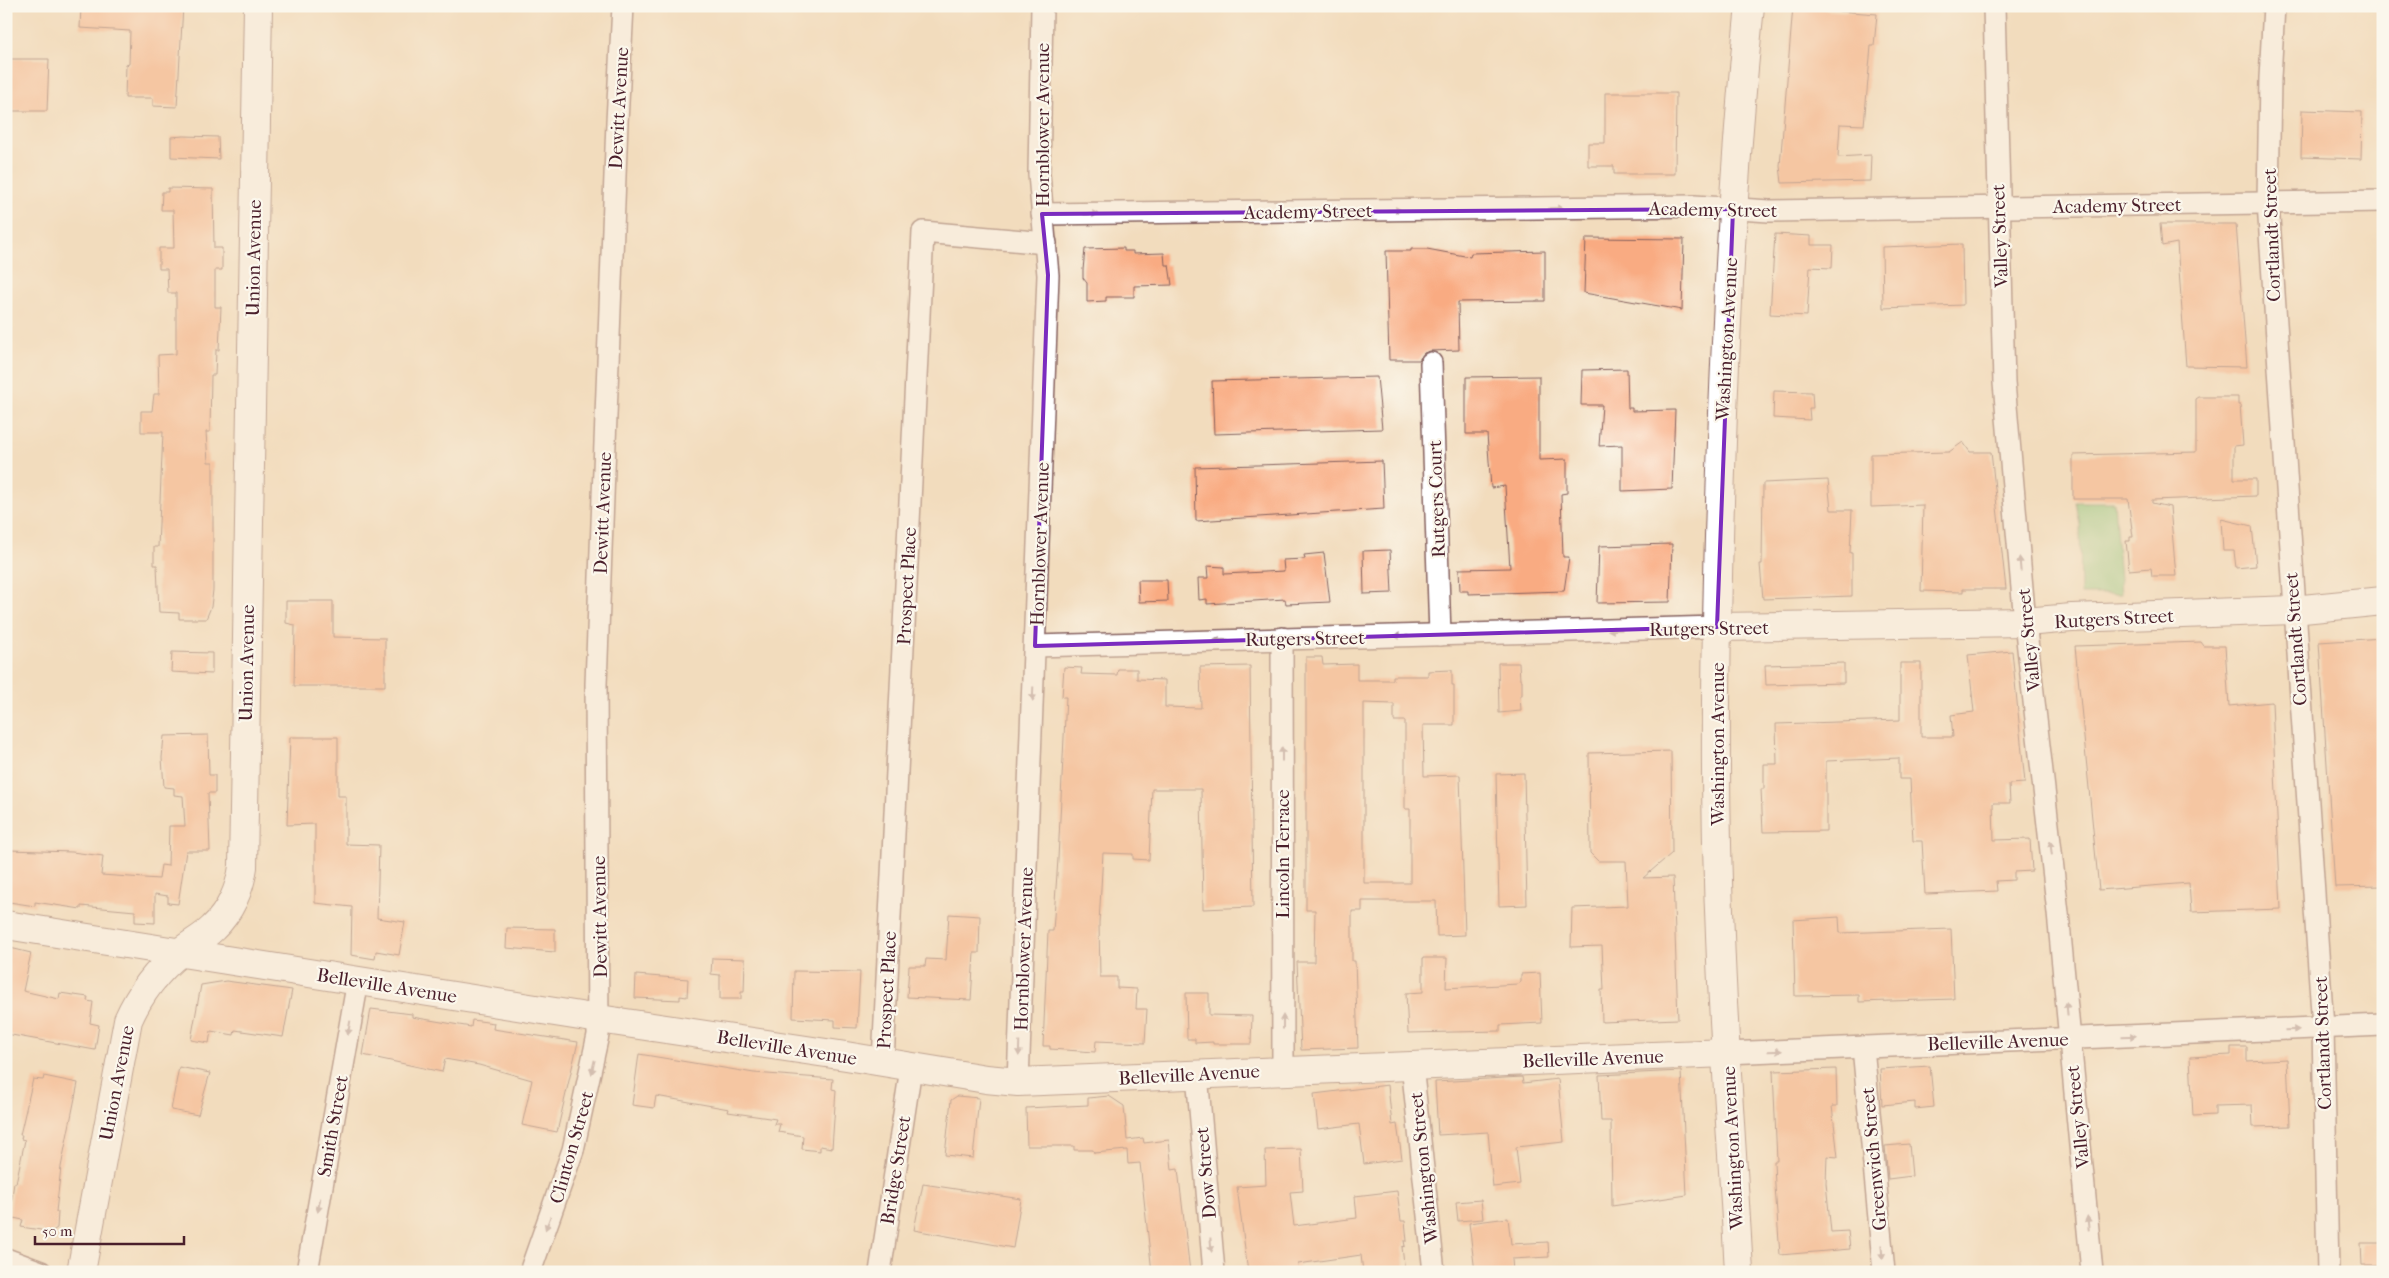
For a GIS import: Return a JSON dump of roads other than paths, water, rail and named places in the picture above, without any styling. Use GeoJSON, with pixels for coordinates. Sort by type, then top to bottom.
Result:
{"type":"FeatureCollection","features":[{"type":"Feature","properties":{"kind":"main road","name":"Union Avenue"},"geometry":{"type":"LineString","coordinates":[[82,1272],[120,1050],[128,1020],[145,987],[180,952],[213,928],[227,912],[241,883],[244,867],[258,6]]}},
{"type":"Feature","properties":{"kind":"main road","name":"Washington Avenue"},"geometry":{"type":"LineString","coordinates":[[1739,1272],[1726,1053],[1718,867],[1717,627],[1724,382],[1733,209],[1750,6]]}},
{"type":"Feature","properties":{"kind":"main road","name":"Rutgers Street"},"geometry":{"type":"LineString","coordinates":[[1717,627],[2025,622],[2293,610],[2383,601]]}},
{"type":"Feature","properties":{"kind":"main road","name":"Belleville Avenue"},"geometry":{"type":"LineString","coordinates":[[6,924],[599,1019],[883,1062],[986,1080],[1018,1082],[1726,1053]]}},
{"type":"Feature","properties":{"kind":"street","name":"Dewitt Avenue"},"geometry":{"type":"LineString","coordinates":[[599,1019],[596,684],[623,6]]}},
{"type":"Feature","properties":{"kind":"street","name":"Hornblower Avenue"},"geometry":{"type":"LineString","coordinates":[[1018,1082],[1048,275],[1039,174],[1042,6]]}},
{"type":"Feature","properties":{"kind":"street","name":"Valley Street"},"geometry":{"type":"LineString","coordinates":[[1994,6],[2004,383],[2025,622],[2058,913],[2092,1272]]}},
{"type":"Feature","properties":{"kind":"street","name":"Cortlandt Street"},"geometry":{"type":"LineString","coordinates":[[2274,6],[2270,78],[2268,203],[2293,610],[2323,1028],[2328,1272]]}},
{"type":"Feature","properties":{"kind":"street","name":"Academy Street"},"geometry":{"type":"LineString","coordinates":[[1042,214],[1694,206],[1769,211],[2383,201]]}},
{"type":"Feature","properties":{"kind":"street","name":"Prospect Place"},"geometry":{"type":"LineString","coordinates":[[883,1062],[923,232],[1046,242]]}},
{"type":"Feature","properties":{"kind":"street","name":"Rutgers Court"},"geometry":{"type":"LineString","coordinates":[[1431,363],[1440,635]]}},
{"type":"Feature","properties":{"kind":"street","name":"Rutgers Street"},"geometry":{"type":"LineString","coordinates":[[1035,646],[1717,627]]}},
{"type":"Feature","properties":{"kind":"street","name":"Lincoln Terrace"},"geometry":{"type":"LineString","coordinates":[[1282,638],[1283,1070]]}},
{"type":"Feature","properties":{"kind":"street","name":"Smith Street"},"geometry":{"type":"LineString","coordinates":[[307,1272],[358,980]]}},
{"type":"Feature","properties":{"kind":"street","name":"Clinton Street"},"geometry":{"type":"LineString","coordinates":[[530,1272],[573,1150],[597,1049],[599,1019]]}},
{"type":"Feature","properties":{"kind":"street","name":"Belleville Avenue"},"geometry":{"type":"LineString","coordinates":[[1726,1053],[2383,1025]]}},
{"type":"Feature","properties":{"kind":"street","name":"Greenwich Street"},"geometry":{"type":"LineString","coordinates":[[1863,1047],[1884,1272]]}},
{"type":"Feature","properties":{"kind":"street","name":"Washington Street"},"geometry":{"type":"LineString","coordinates":[[1412,1065],[1434,1272]]}},
{"type":"Feature","properties":{"kind":"street","name":"Bridge Street"},"geometry":{"type":"LineString","coordinates":[[880,1272],[911,1068]]}},
{"type":"Feature","properties":{"kind":"street","name":"Dow Street"},"geometry":{"type":"LineString","coordinates":[[1197,1074],[1214,1272]]}},
{"type":"Feature","properties":{"kind":"street"},"geometry":{"type":"LineString","coordinates":[[6,1259],[41,1272]]}}]}
